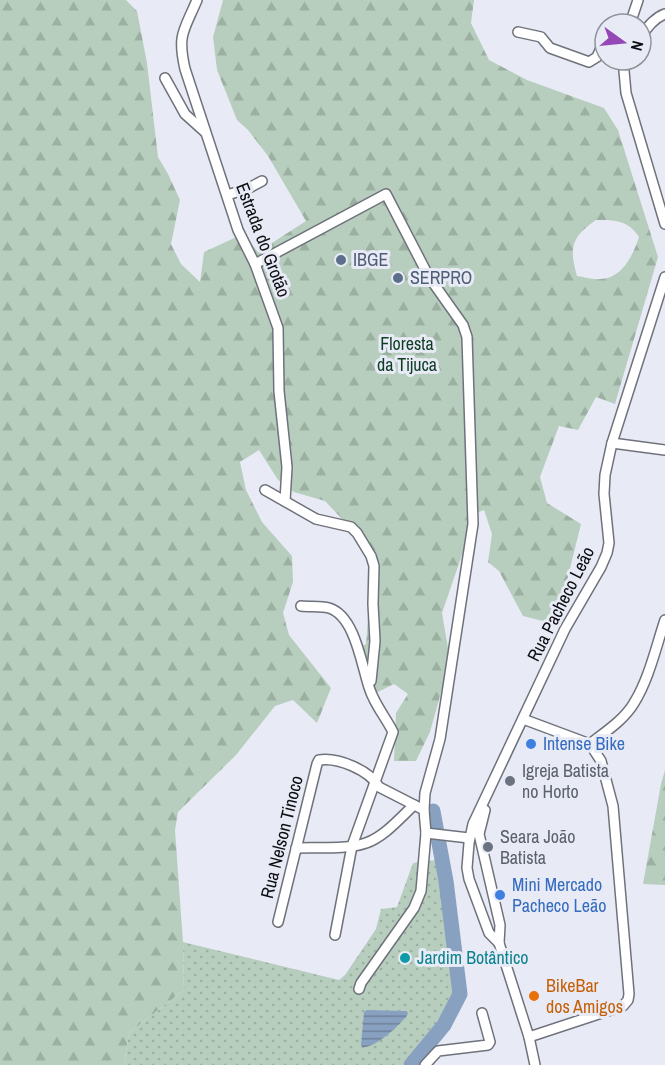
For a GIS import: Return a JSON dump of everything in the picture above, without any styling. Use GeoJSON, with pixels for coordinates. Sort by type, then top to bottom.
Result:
{"type":"FeatureCollection","features":[{"type":"Feature","properties":{"kind":"street","name":"Estrada do Grotão"},"geometry":{"type":"LineString","coordinates":[[197,0],[183,29],[181,49],[238,230],[255,264],[279,332],[279,391],[287,467],[285,501]]}},
{"type":"Feature","properties":{"kind":"street"},"geometry":{"type":"LineString","coordinates":[[518,32],[541,37],[550,48],[589,62],[593,60]]}},
{"type":"Feature","properties":{"kind":"street"},"geometry":{"type":"LineString","coordinates":[[623,73],[634,125],[665,224]]}},
{"type":"Feature","properties":{"kind":"street"},"geometry":{"type":"LineString","coordinates":[[165,78],[186,114],[206,132]]}},
{"type":"Feature","properties":{"kind":"street"},"geometry":{"type":"LineString","coordinates":[[227,195],[248,189],[262,181]]}},
{"type":"Feature","properties":{"kind":"street"},"geometry":{"type":"LineString","coordinates":[[255,264],[386,194],[429,277],[463,325],[467,337],[473,524],[440,739],[425,793],[426,833],[421,891],[414,908],[359,989]]}},
{"type":"Feature","properties":{"kind":"street","name":"Rua Pacheco Leão"},"geometry":{"type":"LineString","coordinates":[[499,943],[489,933],[469,879],[467,868],[472,824],[565,629],[602,567],[607,553],[609,543],[604,494],[605,475],[612,443],[665,277]]}},
{"type":"Feature","properties":{"kind":"street"},"geometry":{"type":"LineString","coordinates":[[612,443],[665,450]]}},
{"type":"Feature","properties":{"kind":"street"},"geometry":{"type":"LineString","coordinates":[[265,490],[316,519],[351,527],[371,556],[374,566],[375,641],[370,689]]}},
{"type":"Feature","properties":{"kind":"street"},"geometry":{"type":"LineString","coordinates":[[301,606],[329,608],[338,612],[344,620],[361,653],[370,689],[393,732],[352,846],[335,935]]}},
{"type":"Feature","properties":{"kind":"street"},"geometry":{"type":"LineString","coordinates":[[590,744],[626,714],[635,703],[650,667],[665,620]]}},
{"type":"Feature","properties":{"kind":"street"},"geometry":{"type":"LineString","coordinates":[[523,719],[590,744],[601,761],[613,806],[629,994],[623,1006],[529,1037]]}},
{"type":"Feature","properties":{"kind":"street","name":"Rua Nelson Tinoco"},"geometry":{"type":"LineString","coordinates":[[278,922],[317,764],[320,760],[326,759],[348,764],[375,780]]}},
{"type":"Feature","properties":{"kind":"street","name":"Rua Pacheco Leão"},"geometry":{"type":"LineString","coordinates":[[501,766],[482,816],[479,834],[500,925],[499,943],[529,1037],[535,1065]]}},
{"type":"Feature","properties":{"kind":"street"},"geometry":{"type":"LineString","coordinates":[[375,780],[379,787],[424,810]]}},
{"type":"Feature","properties":{"kind":"street"},"geometry":{"type":"LineString","coordinates":[[296,848],[352,846],[367,843],[378,837],[414,806]]}},
{"type":"Feature","properties":{"kind":"street"},"geometry":{"type":"LineString","coordinates":[[426,833],[469,840],[482,850]]}},
{"type":"Feature","properties":{"kind":"street"},"geometry":{"type":"LineString","coordinates":[[469,879],[476,870],[488,872]]}},
{"type":"Feature","properties":{"kind":"street"},"geometry":{"type":"LineString","coordinates":[[425,1065],[438,1051],[488,1045],[490,1042],[482,1013]]}},
{"type":"Feature","properties":{"kind":"green space","name":"Floresta da Tijuca"},"geometry":{"type":"Polygon","coordinates":[[[0,0],[126,0],[137,11],[147,63],[158,157],[180,200],[171,244],[181,264],[200,282],[204,252],[243,234],[258,252],[306,221],[268,156],[248,130],[237,120],[217,70],[213,37],[223,0],[474,0],[471,23],[489,60],[527,80],[604,108],[618,130],[658,257],[615,404],[596,397],[578,430],[559,426],[540,477],[547,503],[581,524],[557,621],[547,622],[523,616],[499,571],[488,562],[492,534],[484,510],[473,514],[463,552],[442,613],[450,660],[430,732],[416,761],[394,761],[396,713],[408,694],[394,684],[374,694],[354,652],[366,644],[372,561],[359,537],[325,501],[294,492],[278,480],[259,450],[240,462],[246,490],[262,522],[292,556],[293,582],[283,613],[289,635],[331,688],[317,723],[293,700],[275,706],[236,755],[178,812],[175,830],[184,990],[129,1033],[124,1065],[0,1065],[0,0]],[[596,220],[577,238],[573,258],[577,276],[608,278],[626,265],[639,237],[626,224],[596,220]]]}},
{"type":"Feature","properties":{"kind":"green space"},"geometry":{"type":"Polygon","coordinates":[[[665,770],[665,885],[643,884],[661,784],[665,770]]]}},
{"type":"Feature","properties":{"kind":"green space","name":"Jardim Botântico"},"geometry":{"type":"Polygon","coordinates":[[[439,861],[458,996],[403,1065],[124,1065],[129,1033],[184,990],[183,942],[339,980],[345,975],[376,929],[381,909],[397,907],[413,863],[439,861]]]}},
{"type":"Feature","properties":{"kind":"water"},"geometry":{"type":"Polygon","coordinates":[[[367,1010],[407,1011],[408,1014],[400,1024],[380,1040],[367,1047],[362,1047],[364,1012],[367,1010]]]}},
{"type":"Feature","properties":{"kind":"waterway"},"geometry":{"type":"LineString","coordinates":[[411,1065],[444,1025],[460,994],[446,881],[433,811]]}},
{"type":"Feature","properties":{"kind":"place","name":"IBGE"},"geometry":{"type":"Point","coordinates":[341,260]}},
{"type":"Feature","properties":{"kind":"place","name":"SERPRO"},"geometry":{"type":"Point","coordinates":[398,278]}},
{"type":"Feature","properties":{"kind":"place","name":"Intense Bike"},"geometry":{"type":"Point","coordinates":[531,744]}},
{"type":"Feature","properties":{"kind":"place","name":"Igreja Batista no Horto"},"geometry":{"type":"Point","coordinates":[510,781]}},
{"type":"Feature","properties":{"kind":"place","name":"Seara João Batista"},"geometry":{"type":"Point","coordinates":[488,847]}},
{"type":"Feature","properties":{"kind":"place","name":"Mini Mercado Pacheco Leão"},"geometry":{"type":"Point","coordinates":[500,895]}},
{"type":"Feature","properties":{"kind":"place","name":"Jardim Botântico"},"geometry":{"type":"Point","coordinates":[405,958]}},
{"type":"Feature","properties":{"kind":"place","name":"BikeBar dos Amigos"},"geometry":{"type":"Point","coordinates":[534,996]}}]}
